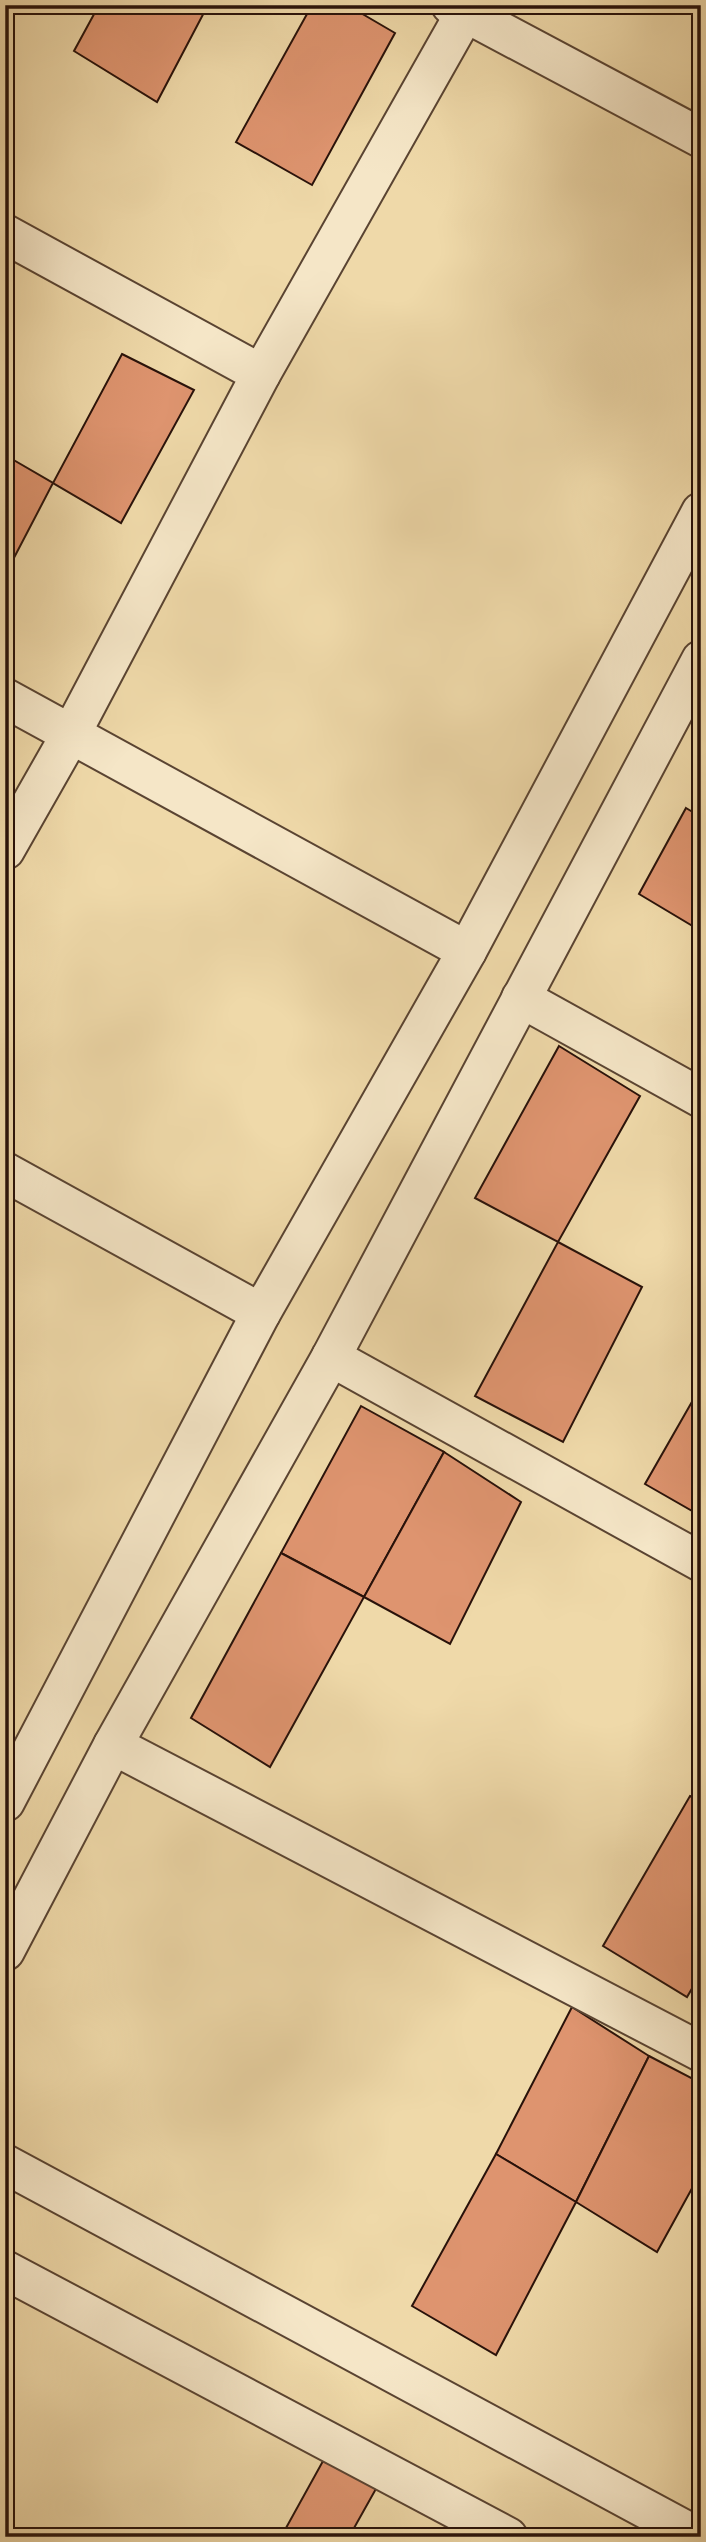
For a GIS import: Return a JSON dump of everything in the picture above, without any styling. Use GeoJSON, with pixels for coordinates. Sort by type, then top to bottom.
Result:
{"type":"FeatureCollection","features":[{"type":"Feature","properties":{"kind":"street"},"geometry":{"type":"LineString","coordinates":[[5,850],[71,734],[458,9],[701,138]]}},
{"type":"Feature","properties":{"kind":"street"},"geometry":{"type":"LineString","coordinates":[[5,234],[261,374]]}},
{"type":"Feature","properties":{"kind":"street"},"geometry":{"type":"LineString","coordinates":[[5,1802],[261,1313],[467,951],[701,512]]}},
{"type":"Feature","properties":{"kind":"street"},"geometry":{"type":"LineString","coordinates":[[5,1951],[113,1745],[331,1357],[701,660]]}},
{"type":"Feature","properties":{"kind":"street"},"geometry":{"type":"LineString","coordinates":[[5,698],[467,951]]}},
{"type":"Feature","properties":{"kind":"street"},"geometry":{"type":"LineString","coordinates":[[521,998],[701,1098]]}},
{"type":"Feature","properties":{"kind":"street"},"geometry":{"type":"LineString","coordinates":[[9,1182],[261,1313]]}},
{"type":"Feature","properties":{"kind":"street"},"geometry":{"type":"LineString","coordinates":[[331,1357],[701,1562]]}},
{"type":"Feature","properties":{"kind":"street"},"geometry":{"type":"LineString","coordinates":[[113,1745],[701,2052]]}},
{"type":"Feature","properties":{"kind":"street"},"geometry":{"type":"LineString","coordinates":[[5,2164],[698,2537]]}},
{"type":"Feature","properties":{"kind":"street"},"geometry":{"type":"LineString","coordinates":[[5,2270],[508,2537]]}},
{"type":"Feature","properties":{"kind":"building"},"geometry":{"type":"Polygon","coordinates":[[[99,5],[208,5],[157,102],[74,51],[99,5]]]}},
{"type":"Feature","properties":{"kind":"building"},"geometry":{"type":"Polygon","coordinates":[[[312,5],[347,5],[395,33],[312,185],[236,142],[312,5]]]}},
{"type":"Feature","properties":{"kind":"building"},"geometry":{"type":"Polygon","coordinates":[[[122,354],[194,390],[121,523],[53,483],[122,354]]]}},
{"type":"Feature","properties":{"kind":"building"},"geometry":{"type":"Polygon","coordinates":[[[5,455],[53,483],[5,575],[5,455]]]}},
{"type":"Feature","properties":{"kind":"building"},"geometry":{"type":"Polygon","coordinates":[[[686,808],[701,817],[701,931],[639,894],[686,808]]]}},
{"type":"Feature","properties":{"kind":"building"},"geometry":{"type":"Polygon","coordinates":[[[559,1046],[640,1096],[558,1242],[475,1198],[559,1046]]]}},
{"type":"Feature","properties":{"kind":"building"},"geometry":{"type":"Polygon","coordinates":[[[558,1242],[642,1287],[563,1442],[475,1396],[558,1242]]]}},
{"type":"Feature","properties":{"kind":"building"},"geometry":{"type":"Polygon","coordinates":[[[701,1386],[701,1516],[645,1484],[701,1386]]]}},
{"type":"Feature","properties":{"kind":"building"},"geometry":{"type":"Polygon","coordinates":[[[361,1406],[444,1452],[364,1597],[281,1553],[361,1406]]]}},
{"type":"Feature","properties":{"kind":"building"},"geometry":{"type":"Polygon","coordinates":[[[444,1452],[521,1502],[450,1644],[364,1597],[444,1452]]]}},
{"type":"Feature","properties":{"kind":"building"},"geometry":{"type":"Polygon","coordinates":[[[281,1553],[364,1597],[270,1767],[191,1718],[281,1553]]]}},
{"type":"Feature","properties":{"kind":"building"},"geometry":{"type":"Polygon","coordinates":[[[690,1796],[701,1802],[701,1973],[687,1997],[603,1946],[690,1796]]]}},
{"type":"Feature","properties":{"kind":"building"},"geometry":{"type":"Polygon","coordinates":[[[572,2007],[649,2056],[576,2202],[496,2154],[572,2007]]]}},
{"type":"Feature","properties":{"kind":"building"},"geometry":{"type":"Polygon","coordinates":[[[649,2056],[701,2083],[701,2172],[657,2252],[576,2202],[649,2056]]]}},
{"type":"Feature","properties":{"kind":"building"},"geometry":{"type":"Polygon","coordinates":[[[496,2154],[576,2202],[496,2355],[412,2306],[496,2154]]]}},
{"type":"Feature","properties":{"kind":"building"},"geometry":{"type":"Polygon","coordinates":[[[323,2461],[377,2487],[349,2537],[281,2537],[323,2461]]]}}]}
